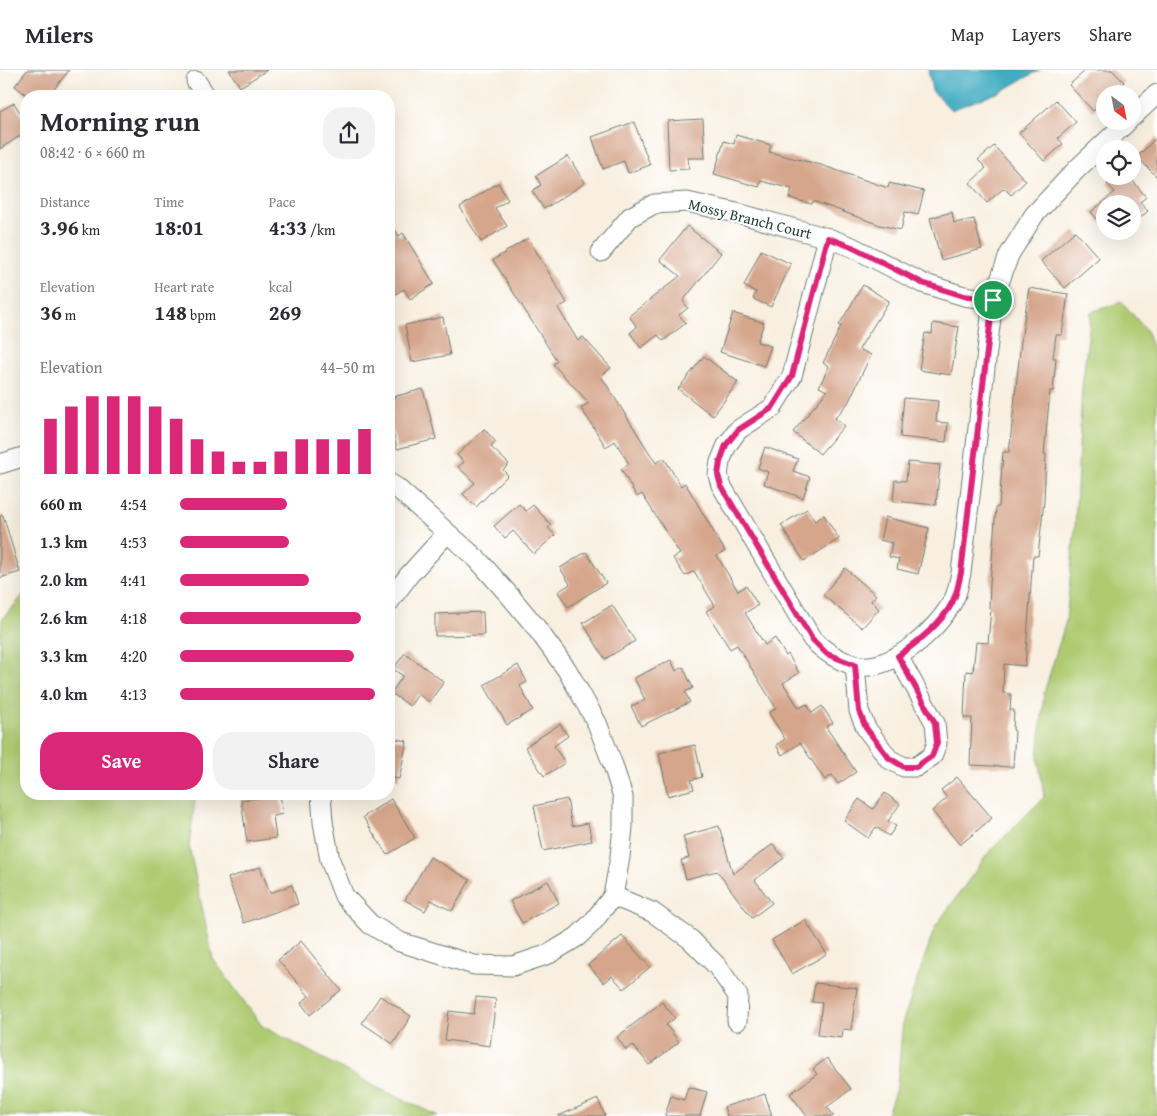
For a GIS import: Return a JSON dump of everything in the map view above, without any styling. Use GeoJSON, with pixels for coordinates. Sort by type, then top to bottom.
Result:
{"type":"FeatureCollection","features":[{"type":"Feature","properties":{"kind":"street"},"geometry":{"type":"LineString","coordinates":[[1141,109],[1157,94]]}},
{"type":"Feature","properties":{"kind":"street"},"geometry":{"type":"LineString","coordinates":[[828,238],[792,376],[772,408],[738,430],[726,445],[718,475],[721,486],[812,639],[827,654],[855,665],[877,665],[898,656],[918,642],[938,622],[955,598],[961,573],[993,300],[1009,254],[1034,214],[1077,168],[1118,130]]}},
{"type":"Feature","properties":{"kind":"street","name":"Mossy Branch Court"},"geometry":{"type":"LineString","coordinates":[[601,252],[630,217],[654,204],[687,202],[828,238],[859,250],[922,283],[964,296],[993,300]]}},
{"type":"Feature","properties":{"kind":"street"},"geometry":{"type":"LineString","coordinates":[[0,464],[20,458]]}},
{"type":"Feature","properties":{"kind":"street"},"geometry":{"type":"LineString","coordinates":[[321,800],[323,822],[330,860],[344,896],[370,924],[400,942],[474,965],[514,966],[550,954],[577,937],[592,924],[613,896],[620,857],[623,797],[597,723],[567,670],[535,626],[478,560],[395,487]]}},
{"type":"Feature","properties":{"kind":"street"},"geometry":{"type":"LineString","coordinates":[[395,594],[409,575],[447,533]]}},
{"type":"Feature","properties":{"kind":"street"},"geometry":{"type":"LineString","coordinates":[[855,665],[859,711],[866,728],[889,758],[904,767],[916,767],[932,756],[937,743],[935,723],[898,656]]}},
{"type":"Feature","properties":{"kind":"street"},"geometry":{"type":"LineString","coordinates":[[613,896],[652,912],[690,939],[717,966],[738,996],[737,1021]]}},
{"type":"Feature","properties":{"kind":"green space"},"geometry":{"type":"Polygon","coordinates":[[[1122,302],[1147,331],[1157,366],[1157,1116],[886,1116],[897,1086],[903,1021],[935,927],[989,852],[1044,797],[1038,757],[1044,693],[1066,621],[1075,528],[1082,388],[1091,312],[1122,302]]]}},
{"type":"Feature","properties":{"kind":"green space"},"geometry":{"type":"Polygon","coordinates":[[[20,599],[20,800],[195,800],[189,846],[213,959],[262,1026],[378,1088],[438,1116],[0,1116],[0,647],[2,619],[20,599]]]}},
{"type":"Feature","properties":{"kind":"water"},"geometry":{"type":"Polygon","coordinates":[[[928,70],[1040,70],[1000,92],[951,110],[932,91],[928,70]]]}},
{"type":"Feature","properties":{"kind":"building"},"geometry":{"type":"Polygon","coordinates":[[[27,70],[69,70],[54,90],[20,90],[15,86],[27,70]]]}},
{"type":"Feature","properties":{"kind":"building"},"geometry":{"type":"Polygon","coordinates":[[[229,70],[267,70],[240,87],[229,70]]]}},
{"type":"Feature","properties":{"kind":"building"},"geometry":{"type":"Polygon","coordinates":[[[1086,70],[1112,70],[1124,82],[1121,85],[1096,85],[1096,108],[1093,111],[1069,85],[1086,70]]]}},
{"type":"Feature","properties":{"kind":"building"},"geometry":{"type":"Polygon","coordinates":[[[1056,100],[1076,122],[1058,138],[1063,144],[1044,161],[1019,133],[1056,100]]]}},
{"type":"Feature","properties":{"kind":"building"},"geometry":{"type":"Polygon","coordinates":[[[14,103],[20,112],[20,136],[0,149],[0,111],[14,103]]]}},
{"type":"Feature","properties":{"kind":"building"},"geometry":{"type":"Polygon","coordinates":[[[703,119],[705,158],[688,158],[689,169],[669,170],[667,121],[703,119]]]}},
{"type":"Feature","properties":{"kind":"building"},"geometry":{"type":"Polygon","coordinates":[[[634,122],[650,165],[628,173],[624,161],[603,169],[592,137],[634,122]]]}},
{"type":"Feature","properties":{"kind":"building"},"geometry":{"type":"Polygon","coordinates":[[[736,135],[771,145],[769,152],[821,165],[888,188],[889,183],[924,191],[918,215],[905,212],[901,230],[880,225],[813,201],[812,204],[789,198],[792,189],[761,181],[759,187],[714,174],[724,141],[734,144],[736,135]]]}},
{"type":"Feature","properties":{"kind":"building"},"geometry":{"type":"Polygon","coordinates":[[[1157,137],[1157,177],[1141,161],[1141,153],[1157,137]]]}},
{"type":"Feature","properties":{"kind":"building"},"geometry":{"type":"Polygon","coordinates":[[[994,146],[1026,181],[1011,195],[1004,188],[987,203],[970,183],[986,168],[978,160],[994,146]]]}},
{"type":"Feature","properties":{"kind":"building"},"geometry":{"type":"Polygon","coordinates":[[[568,156],[585,183],[544,209],[532,191],[541,185],[536,176],[568,156]]]}},
{"type":"Feature","properties":{"kind":"building"},"geometry":{"type":"Polygon","coordinates":[[[498,183],[508,200],[495,208],[507,226],[481,242],[460,207],[498,183]]]}},
{"type":"Feature","properties":{"kind":"building"},"geometry":{"type":"Polygon","coordinates":[[[1108,185],[1136,185],[1146,197],[1141,201],[1141,195],[1111,195],[1115,192],[1108,185]]]}},
{"type":"Feature","properties":{"kind":"building"},"geometry":{"type":"Polygon","coordinates":[[[1141,203],[1148,211],[1141,217],[1141,203]]]}},
{"type":"Feature","properties":{"kind":"building"},"geometry":{"type":"Polygon","coordinates":[[[1096,208],[1096,218],[1091,212],[1096,208]]]}},
{"type":"Feature","properties":{"kind":"building"},"geometry":{"type":"Polygon","coordinates":[[[952,212],[954,223],[974,219],[982,249],[941,260],[930,218],[952,212]]]}},
{"type":"Feature","properties":{"kind":"building"},"geometry":{"type":"Polygon","coordinates":[[[687,226],[721,253],[683,301],[688,308],[679,315],[686,323],[663,341],[658,335],[641,348],[630,333],[637,327],[629,316],[680,276],[660,260],[687,226]]]}},
{"type":"Feature","properties":{"kind":"building"},"geometry":{"type":"Polygon","coordinates":[[[395,230],[399,236],[403,233],[434,284],[410,299],[404,289],[395,294],[395,230]]]}},
{"type":"Feature","properties":{"kind":"building"},"geometry":{"type":"Polygon","coordinates":[[[1075,231],[1099,258],[1065,288],[1041,261],[1075,231]]]}},
{"type":"Feature","properties":{"kind":"building"},"geometry":{"type":"Polygon","coordinates":[[[528,238],[567,303],[558,308],[578,341],[583,337],[611,368],[601,376],[656,463],[664,458],[681,486],[685,483],[725,551],[717,556],[738,591],[746,586],[758,605],[745,613],[765,645],[775,638],[786,656],[788,654],[799,673],[783,683],[799,708],[807,704],[812,713],[822,706],[833,723],[826,727],[856,772],[838,784],[832,775],[825,780],[800,743],[782,755],[776,745],[785,739],[769,713],[776,708],[737,645],[730,649],[706,611],[715,606],[694,571],[685,576],[673,558],[680,554],[642,494],[637,497],[621,469],[629,464],[615,441],[606,447],[581,408],[589,403],[553,364],[557,361],[493,260],[528,238]]]}},
{"type":"Feature","properties":{"kind":"building"},"geometry":{"type":"Polygon","coordinates":[[[761,250],[791,264],[771,307],[753,299],[756,292],[744,286],[761,250]]]}},
{"type":"Feature","properties":{"kind":"building"},"geometry":{"type":"Polygon","coordinates":[[[863,285],[889,301],[859,349],[871,355],[848,403],[835,418],[844,426],[820,454],[793,432],[827,391],[819,387],[829,366],[823,363],[841,326],[839,325],[863,285]]]}},
{"type":"Feature","properties":{"kind":"building"},"geometry":{"type":"Polygon","coordinates":[[[1029,288],[1068,294],[1062,335],[1056,335],[1053,358],[1056,358],[1053,391],[1050,391],[1044,454],[1046,454],[1044,501],[1038,556],[1033,556],[1025,666],[1004,664],[1003,693],[1011,694],[1010,710],[1014,710],[1013,767],[970,765],[972,718],[964,718],[966,671],[973,672],[976,642],[988,643],[996,507],[999,507],[1003,452],[1009,452],[1021,341],[1029,288]]]}},
{"type":"Feature","properties":{"kind":"building"},"geometry":{"type":"Polygon","coordinates":[[[733,313],[764,323],[757,342],[771,346],[764,366],[720,352],[733,313]]]}},
{"type":"Feature","properties":{"kind":"building"},"geometry":{"type":"Polygon","coordinates":[[[443,317],[450,355],[412,362],[405,325],[443,317]]]}},
{"type":"Feature","properties":{"kind":"building"},"geometry":{"type":"Polygon","coordinates":[[[933,323],[959,327],[951,375],[919,370],[925,333],[932,334],[933,323]]]}},
{"type":"Feature","properties":{"kind":"building"},"geometry":{"type":"Polygon","coordinates":[[[704,356],[738,382],[713,416],[678,389],[704,356]]]}},
{"type":"Feature","properties":{"kind":"building"},"geometry":{"type":"Polygon","coordinates":[[[423,389],[436,439],[397,449],[395,441],[395,396],[423,389]]]}},
{"type":"Feature","properties":{"kind":"building"},"geometry":{"type":"Polygon","coordinates":[[[904,398],[938,401],[936,422],[948,423],[946,442],[900,437],[904,398]]]}},
{"type":"Feature","properties":{"kind":"building"},"geometry":{"type":"Polygon","coordinates":[[[484,429],[496,442],[491,447],[509,464],[503,470],[508,475],[476,507],[463,494],[475,483],[458,467],[464,462],[457,455],[484,429]]]}},
{"type":"Feature","properties":{"kind":"building"},"geometry":{"type":"Polygon","coordinates":[[[765,447],[798,459],[793,471],[810,477],[803,498],[764,484],[768,472],[758,468],[765,447]]]}},
{"type":"Feature","properties":{"kind":"building"},"geometry":{"type":"Polygon","coordinates":[[[908,462],[940,465],[936,505],[893,501],[895,480],[906,481],[908,462]]]}},
{"type":"Feature","properties":{"kind":"building"},"geometry":{"type":"Polygon","coordinates":[[[519,504],[526,511],[533,505],[551,525],[548,528],[555,535],[534,554],[513,531],[505,538],[494,526],[519,504]]]}},
{"type":"Feature","properties":{"kind":"building"},"geometry":{"type":"Polygon","coordinates":[[[807,509],[815,521],[824,515],[839,539],[804,561],[781,525],[807,509]]]}},
{"type":"Feature","properties":{"kind":"building"},"geometry":{"type":"Polygon","coordinates":[[[3,515],[20,572],[0,578],[0,516],[3,515]]]}},
{"type":"Feature","properties":{"kind":"building"},"geometry":{"type":"Polygon","coordinates":[[[885,517],[929,528],[918,574],[897,569],[899,559],[889,557],[892,543],[880,540],[885,517]]]}},
{"type":"Feature","properties":{"kind":"building"},"geometry":{"type":"Polygon","coordinates":[[[586,552],[606,583],[568,607],[558,592],[570,584],[560,568],[586,552]]]}},
{"type":"Feature","properties":{"kind":"building"},"geometry":{"type":"Polygon","coordinates":[[[845,568],[876,595],[871,601],[879,609],[862,628],[823,595],[845,568]]]}},
{"type":"Feature","properties":{"kind":"building"},"geometry":{"type":"Polygon","coordinates":[[[612,605],[635,641],[605,659],[583,623],[612,605]]]}},
{"type":"Feature","properties":{"kind":"building"},"geometry":{"type":"Polygon","coordinates":[[[483,612],[484,635],[435,636],[435,614],[483,612]]]}},
{"type":"Feature","properties":{"kind":"building"},"geometry":{"type":"Polygon","coordinates":[[[405,653],[444,682],[429,702],[418,694],[410,706],[395,696],[395,687],[403,676],[395,670],[395,666],[405,653]]]}},
{"type":"Feature","properties":{"kind":"building"},"geometry":{"type":"Polygon","coordinates":[[[671,660],[676,671],[683,667],[693,688],[685,692],[690,702],[641,726],[631,706],[645,700],[634,678],[671,660]]]}},
{"type":"Feature","properties":{"kind":"building"},"geometry":{"type":"Polygon","coordinates":[[[518,665],[527,682],[520,686],[533,710],[507,725],[484,685],[518,665]]]}},
{"type":"Feature","properties":{"kind":"building"},"geometry":{"type":"Polygon","coordinates":[[[560,724],[568,736],[554,746],[565,763],[544,776],[525,747],[560,724]]]}},
{"type":"Feature","properties":{"kind":"building"},"geometry":{"type":"Polygon","coordinates":[[[395,739],[407,741],[399,779],[395,778],[395,739]]]}},
{"type":"Feature","properties":{"kind":"building"},"geometry":{"type":"Polygon","coordinates":[[[695,745],[702,777],[691,780],[694,789],[668,796],[659,753],[695,745]]]}},
{"type":"Feature","properties":{"kind":"building"},"geometry":{"type":"Polygon","coordinates":[[[957,777],[992,818],[960,845],[932,811],[947,798],[941,790],[957,777]]]}},
{"type":"Feature","properties":{"kind":"building"},"geometry":{"type":"Polygon","coordinates":[[[885,793],[900,804],[888,821],[896,826],[889,836],[876,827],[868,838],[844,821],[859,799],[873,809],[885,793]]]}},
{"type":"Feature","properties":{"kind":"building"},"geometry":{"type":"Polygon","coordinates":[[[567,799],[572,826],[588,823],[592,841],[543,851],[534,806],[567,799]]]}},
{"type":"Feature","properties":{"kind":"building"},"geometry":{"type":"Polygon","coordinates":[[[241,800],[281,800],[283,814],[273,816],[276,838],[247,842],[241,800]]]}},
{"type":"Feature","properties":{"kind":"building"},"geometry":{"type":"Polygon","coordinates":[[[392,800],[415,838],[387,855],[363,817],[392,800]]]}},
{"type":"Feature","properties":{"kind":"building"},"geometry":{"type":"Polygon","coordinates":[[[719,826],[733,874],[773,844],[784,858],[755,880],[772,903],[752,918],[717,871],[686,879],[681,860],[689,858],[683,836],[719,826]]]}},
{"type":"Feature","properties":{"kind":"building"},"geometry":{"type":"Polygon","coordinates":[[[430,857],[470,880],[452,911],[431,900],[425,911],[405,900],[430,857]]]}},
{"type":"Feature","properties":{"kind":"building"},"geometry":{"type":"Polygon","coordinates":[[[260,867],[270,893],[292,885],[298,904],[244,923],[228,878],[260,867]]]}},
{"type":"Feature","properties":{"kind":"building"},"geometry":{"type":"Polygon","coordinates":[[[548,881],[559,903],[522,923],[510,901],[548,881]]]}},
{"type":"Feature","properties":{"kind":"building"},"geometry":{"type":"Polygon","coordinates":[[[805,920],[827,954],[792,974],[772,940],[805,920]]]}},
{"type":"Feature","properties":{"kind":"building"},"geometry":{"type":"Polygon","coordinates":[[[622,936],[650,967],[624,989],[612,976],[604,983],[588,965],[622,936]]]}},
{"type":"Feature","properties":{"kind":"building"},"geometry":{"type":"Polygon","coordinates":[[[301,941],[341,990],[310,1015],[301,1003],[309,996],[278,960],[301,941]]]}},
{"type":"Feature","properties":{"kind":"building"},"geometry":{"type":"Polygon","coordinates":[[[815,983],[857,988],[851,1030],[843,1029],[842,1038],[818,1035],[822,1003],[812,1002],[815,983]]]}},
{"type":"Feature","properties":{"kind":"building"},"geometry":{"type":"Polygon","coordinates":[[[380,996],[411,1016],[393,1044],[362,1023],[380,996]]]}},
{"type":"Feature","properties":{"kind":"building"},"geometry":{"type":"Polygon","coordinates":[[[476,997],[496,999],[490,1046],[445,1040],[449,1011],[474,1014],[476,997]]]}},
{"type":"Feature","properties":{"kind":"building"},"geometry":{"type":"Polygon","coordinates":[[[662,1002],[675,1018],[666,1025],[679,1042],[649,1065],[633,1045],[626,1050],[617,1037],[662,1002]]]}},
{"type":"Feature","properties":{"kind":"building"},"geometry":{"type":"Polygon","coordinates":[[[827,1058],[851,1089],[827,1107],[834,1116],[807,1116],[790,1094],[817,1074],[813,1069],[827,1058]]]}},
{"type":"Feature","properties":{"kind":"building"},"geometry":{"type":"Polygon","coordinates":[[[688,1087],[707,1092],[700,1116],[665,1116],[671,1096],[684,1100],[688,1087]]]}},
{"type":"Feature","properties":{"kind":"building"},"geometry":{"type":"Polygon","coordinates":[[[765,1094],[772,1116],[727,1116],[724,1107],[765,1094]]]}},
{"type":"Feature","properties":{"kind":"building"},"geometry":{"type":"Polygon","coordinates":[[[598,1099],[605,1116],[558,1116],[598,1099]]]}},
{"type":"Feature","properties":{"kind":"route"},"geometry":{"type":"LineString","coordinates":[[828,238],[852,247],[922,283],[964,296],[993,300],[961,573],[955,598],[938,622],[918,642],[898,656],[935,723],[937,743],[932,756],[916,767],[904,767],[889,758],[866,728],[859,711],[855,665],[827,654],[812,639],[721,486],[718,475],[720,462],[726,445],[738,430],[772,408],[792,376],[828,238]]}}]}
